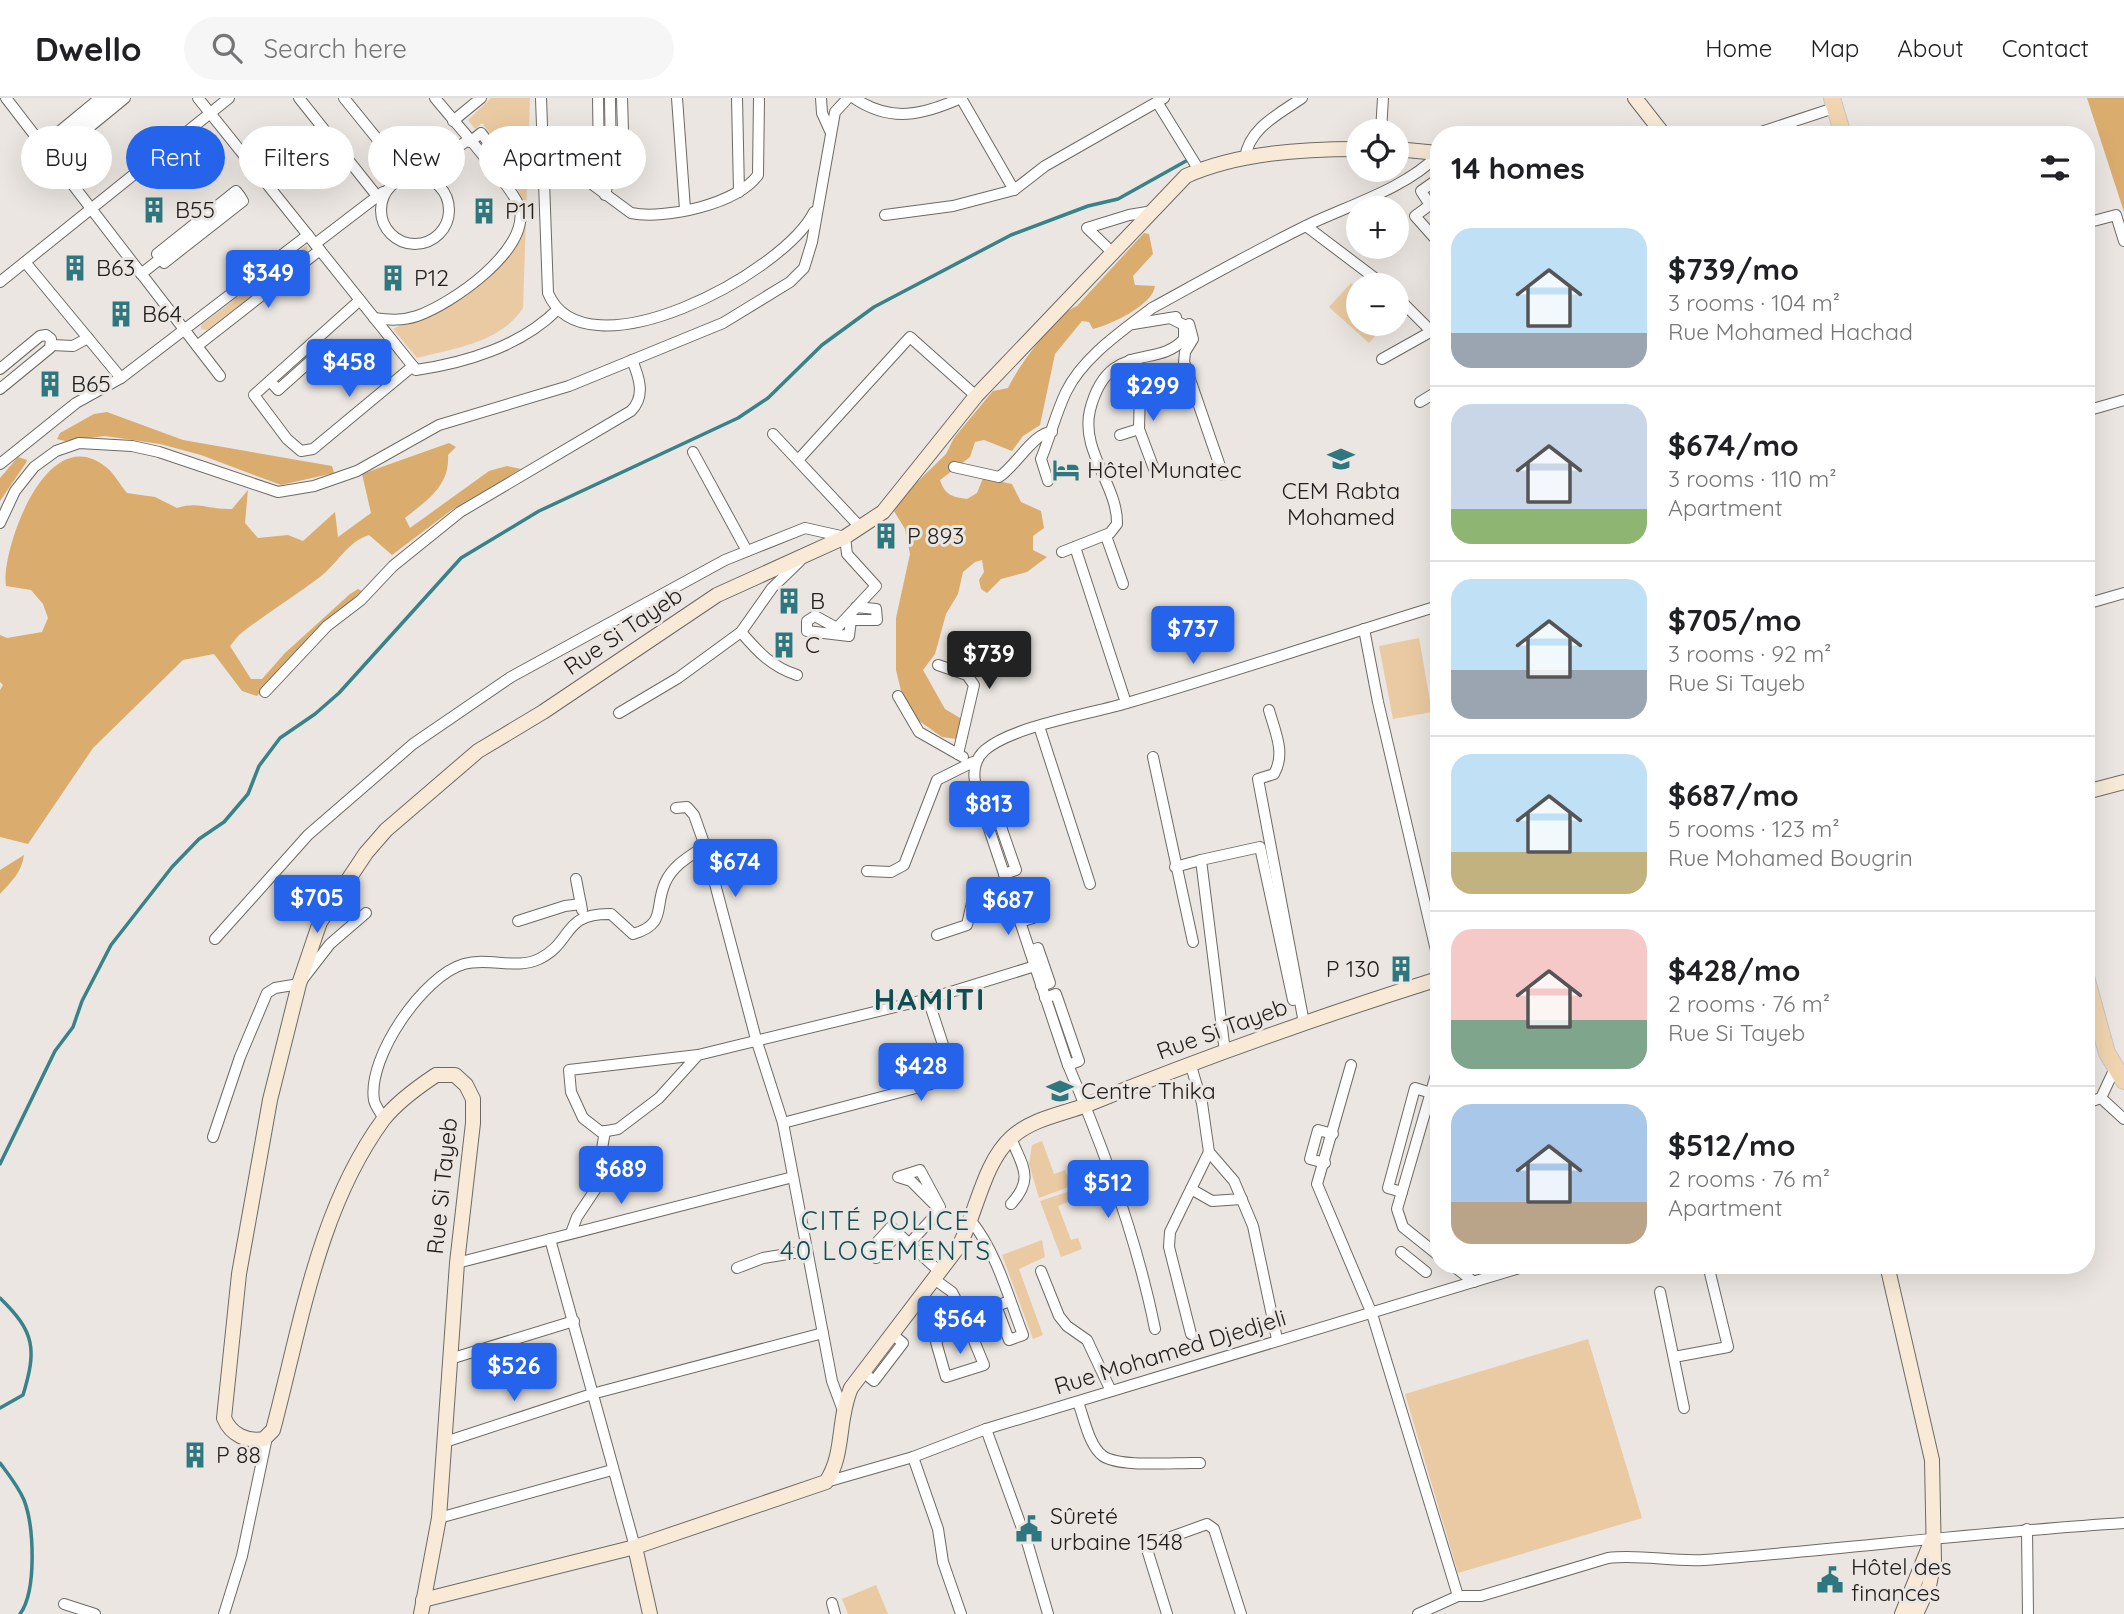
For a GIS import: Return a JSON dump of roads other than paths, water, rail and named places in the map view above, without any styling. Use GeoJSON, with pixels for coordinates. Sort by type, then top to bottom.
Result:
{"type":"FeatureCollection","features":[{"type":"Feature","properties":{"kind":"main road"},"geometry":{"type":"LineString","coordinates":[[1635,98],[1657,126]]}},
{"type":"Feature","properties":{"kind":"main road"},"geometry":{"type":"LineString","coordinates":[[1833,103],[1840,126]]}},
{"type":"Feature","properties":{"kind":"main road"},"geometry":{"type":"LineString","coordinates":[[1197,168],[1245,158],[1346,150]]}},
{"type":"Feature","properties":{"kind":"main road"},"geometry":{"type":"LineString","coordinates":[[1409,151],[1430,153]]}},
{"type":"Feature","properties":{"kind":"main road","name":"Rue Si Tayeb"},"geometry":{"type":"LineString","coordinates":[[1197,168],[1186,176],[976,396],[883,512],[845,537],[717,595],[452,771],[386,830],[342,885],[320,922],[299,984],[270,1100],[239,1275],[224,1413],[226,1423],[237,1435],[257,1440],[267,1437],[273,1430],[321,1244],[342,1191],[384,1119],[436,1075],[455,1075],[470,1092],[473,1123],[457,1262],[439,1518],[422,1607],[635,1547],[826,1482],[836,1464],[842,1408],[863,1372],[937,1276],[972,1222],[985,1180],[1011,1138],[1040,1121],[1304,1023],[1430,982]]}},
{"type":"Feature","properties":{"kind":"main road"},"geometry":{"type":"LineString","coordinates":[[2095,790],[2124,782]]}},
{"type":"Feature","properties":{"kind":"main road"},"geometry":{"type":"LineString","coordinates":[[2095,1014],[2101,1037],[2120,1074]]}},
{"type":"Feature","properties":{"kind":"main road"},"geometry":{"type":"LineString","coordinates":[[1889,1274],[1932,1461],[1934,1561],[1929,1586],[1916,1614]]}},
{"type":"Feature","properties":{"kind":"main road"},"geometry":{"type":"LineString","coordinates":[[1902,1614],[1933,1537]]}},
{"type":"Feature","properties":{"kind":"main road"},"geometry":{"type":"LineString","coordinates":[[635,1547],[650,1614]]}},
{"type":"Feature","properties":{"kind":"street"},"geometry":{"type":"LineString","coordinates":[[6,98],[220,376]]}},
{"type":"Feature","properties":{"kind":"street"},"geometry":{"type":"LineString","coordinates":[[66,126],[100,98]]}},
{"type":"Feature","properties":{"kind":"street"},"geometry":{"type":"LineString","coordinates":[[78,126],[112,98]]}},
{"type":"Feature","properties":{"kind":"street"},"geometry":{"type":"LineString","coordinates":[[92,126],[125,98]]}},
{"type":"Feature","properties":{"kind":"street"},"geometry":{"type":"LineString","coordinates":[[198,98],[416,370],[442,366],[494,350],[557,310]]}},
{"type":"Feature","properties":{"kind":"street"},"geometry":{"type":"LineString","coordinates":[[0,282],[229,98]]}},
{"type":"Feature","properties":{"kind":"street"},"geometry":{"type":"LineString","coordinates":[[299,98],[377,196]]}},
{"type":"Feature","properties":{"kind":"street"},"geometry":{"type":"LineString","coordinates":[[344,98],[369,126]]}},
{"type":"Feature","properties":{"kind":"street"},"geometry":{"type":"LineString","coordinates":[[453,121],[481,98]]}},
{"type":"Feature","properties":{"kind":"street"},"geometry":{"type":"LineString","coordinates":[[541,98],[542,126]]}},
{"type":"Feature","properties":{"kind":"street"},"geometry":{"type":"LineString","coordinates":[[598,98],[598,126]]}},
{"type":"Feature","properties":{"kind":"street"},"geometry":{"type":"LineString","coordinates":[[610,98],[610,126]]}},
{"type":"Feature","properties":{"kind":"street"},"geometry":{"type":"LineString","coordinates":[[622,98],[623,126]]}},
{"type":"Feature","properties":{"kind":"street"},"geometry":{"type":"LineString","coordinates":[[677,98],[685,209]]}},
{"type":"Feature","properties":{"kind":"street"},"geometry":{"type":"LineString","coordinates":[[737,98],[739,192]]}},
{"type":"Feature","properties":{"kind":"street"},"geometry":{"type":"LineString","coordinates":[[597,189],[631,213],[645,215],[685,209],[739,192],[755,179],[761,170],[759,98]]}},
{"type":"Feature","properties":{"kind":"street"},"geometry":{"type":"LineString","coordinates":[[821,98],[822,113],[831,133]]}},
{"type":"Feature","properties":{"kind":"street"},"geometry":{"type":"LineString","coordinates":[[0,523],[15,491],[34,467],[56,451],[79,443],[132,446],[159,452],[278,492],[314,486],[357,471],[439,425],[569,386],[723,323],[790,282],[804,268],[809,256],[835,112],[848,98]]}},
{"type":"Feature","properties":{"kind":"street"},"geometry":{"type":"LineString","coordinates":[[854,98],[894,116],[923,113],[961,98],[1014,190]]}},
{"type":"Feature","properties":{"kind":"street"},"geometry":{"type":"LineString","coordinates":[[1245,158],[1246,147],[1255,134],[1302,98]]}},
{"type":"Feature","properties":{"kind":"street"},"geometry":{"type":"LineString","coordinates":[[1382,119],[1383,98]]}},
{"type":"Feature","properties":{"kind":"street"},"geometry":{"type":"LineString","coordinates":[[374,318],[401,320],[441,305],[482,275],[516,236],[520,210],[516,199],[438,99]]}},
{"type":"Feature","properties":{"kind":"street"},"geometry":{"type":"LineString","coordinates":[[885,215],[953,206],[1014,190],[1045,166],[1161,100],[1197,168]]}},
{"type":"Feature","properties":{"kind":"street"},"geometry":{"type":"LineString","coordinates":[[1775,126],[1833,103]]}},
{"type":"Feature","properties":{"kind":"street"},"geometry":{"type":"LineString","coordinates":[[465,144],[469,141]]}},
{"type":"Feature","properties":{"kind":"street"},"geometry":{"type":"LineString","coordinates":[[1048,481],[1041,459],[1066,391],[1090,361],[1130,325],[1152,308],[1306,226],[1380,192],[1430,163]]}},
{"type":"Feature","properties":{"kind":"street"},"geometry":{"type":"LineString","coordinates":[[1430,185],[1421,191],[1430,205],[1415,216],[1430,233]]}},
{"type":"Feature","properties":{"kind":"street"},"geometry":{"type":"LineString","coordinates":[[0,464],[76,402],[121,378],[185,330],[314,243],[386,189]]}},
{"type":"Feature","properties":{"kind":"street"},"geometry":{"type":"LineString","coordinates":[[389,189],[381,205],[385,225],[399,240],[419,244],[437,235],[446,223],[447,202],[439,189]]}},
{"type":"Feature","properties":{"kind":"street"},"geometry":{"type":"LineString","coordinates":[[544,189],[548,293],[557,310],[581,324],[633,321],[681,309],[723,290],[770,261],[802,232],[818,205]]}},
{"type":"Feature","properties":{"kind":"street"},"geometry":{"type":"LineString","coordinates":[[605,195],[606,189]]}},
{"type":"Feature","properties":{"kind":"street"},"geometry":{"type":"LineString","coordinates":[[141,274],[160,258],[157,254],[236,191],[240,196]]}},
{"type":"Feature","properties":{"kind":"street"},"geometry":{"type":"LineString","coordinates":[[1114,254],[1087,228],[1129,215],[1153,211]]}},
{"type":"Feature","properties":{"kind":"street"},"geometry":{"type":"LineString","coordinates":[[2095,221],[2116,215],[2124,241]]}},
{"type":"Feature","properties":{"kind":"street"},"geometry":{"type":"LineString","coordinates":[[1306,226],[1368,273]]}},
{"type":"Feature","properties":{"kind":"street"},"geometry":{"type":"LineString","coordinates":[[197,346],[314,243]]}},
{"type":"Feature","properties":{"kind":"street"},"geometry":{"type":"LineString","coordinates":[[25,262],[121,378]]}},
{"type":"Feature","properties":{"kind":"street"},"geometry":{"type":"LineString","coordinates":[[360,300],[317,339],[326,348],[278,390],[270,381],[254,396],[287,439],[297,449],[305,452],[313,449],[413,366]]}},
{"type":"Feature","properties":{"kind":"street"},"geometry":{"type":"LineString","coordinates":[[1409,309],[1430,330]]}},
{"type":"Feature","properties":{"kind":"street"},"geometry":{"type":"LineString","coordinates":[[1130,325],[1170,318],[1183,319],[1192,329],[1193,339],[1185,352],[1184,362],[1223,475]]}},
{"type":"Feature","properties":{"kind":"street"},"geometry":{"type":"LineString","coordinates":[[1062,552],[1106,536],[1115,529],[1117,519],[1089,439],[1089,414],[1094,396],[1106,377],[1130,360],[1181,343],[1186,335],[1184,325],[1170,318]]}},
{"type":"Feature","properties":{"kind":"street"},"geometry":{"type":"LineString","coordinates":[[0,369],[40,336],[49,336],[52,345]]}},
{"type":"Feature","properties":{"kind":"street"},"geometry":{"type":"LineString","coordinates":[[799,458],[910,337],[976,396]]}},
{"type":"Feature","properties":{"kind":"street"},"geometry":{"type":"LineString","coordinates":[[1382,359],[1430,337]]}},
{"type":"Feature","properties":{"kind":"street"},"geometry":{"type":"LineString","coordinates":[[0,389],[52,345],[73,346],[88,338]]}},
{"type":"Feature","properties":{"kind":"street"},"geometry":{"type":"LineString","coordinates":[[265,692],[327,626],[361,600],[393,566],[460,512],[631,411],[637,405],[640,391],[632,360]]}},
{"type":"Feature","properties":{"kind":"street"},"geometry":{"type":"LineString","coordinates":[[1130,360],[1140,389],[1139,429],[1154,469]]}},
{"type":"Feature","properties":{"kind":"street"},"geometry":{"type":"LineString","coordinates":[[1420,401],[1430,395]]}},
{"type":"Feature","properties":{"kind":"street"},"geometry":{"type":"LineString","coordinates":[[2095,408],[2124,400]]}},
{"type":"Feature","properties":{"kind":"street"},"geometry":{"type":"LineString","coordinates":[[1121,435],[1139,429]]}},
{"type":"Feature","properties":{"kind":"street"},"geometry":{"type":"LineString","coordinates":[[954,467],[999,477],[1021,458],[1037,436],[1052,432]]}},
{"type":"Feature","properties":{"kind":"street"},"geometry":{"type":"LineString","coordinates":[[773,434],[799,458],[861,528]]}},
{"type":"Feature","properties":{"kind":"street"},"geometry":{"type":"LineString","coordinates":[[693,452],[747,551]]}},
{"type":"Feature","properties":{"kind":"street"},"geometry":{"type":"LineString","coordinates":[[215,939],[309,835],[413,744],[511,677],[725,560],[805,528],[845,537],[847,554],[876,586],[856,607],[837,628],[816,617],[807,621],[807,631],[849,636],[851,620],[877,620],[876,609],[856,607]]}},
{"type":"Feature","properties":{"kind":"street"},"geometry":{"type":"LineString","coordinates":[[1106,536],[1123,584]]}},
{"type":"Feature","properties":{"kind":"street"},"geometry":{"type":"LineString","coordinates":[[1075,547],[1126,704]]}},
{"type":"Feature","properties":{"kind":"street"},"geometry":{"type":"LineString","coordinates":[[619,713],[678,678],[741,632],[772,588],[804,556]]}},
{"type":"Feature","properties":{"kind":"street"},"geometry":{"type":"LineString","coordinates":[[2095,601],[2124,593]]}},
{"type":"Feature","properties":{"kind":"street"},"geometry":{"type":"LineString","coordinates":[[867,871],[891,872],[904,865],[937,780],[974,762],[993,745],[1039,726],[1126,704],[1430,608]]}},
{"type":"Feature","properties":{"kind":"street"},"geometry":{"type":"LineString","coordinates":[[1364,629],[1378,702],[1430,925]]}},
{"type":"Feature","properties":{"kind":"street"},"geometry":{"type":"LineString","coordinates":[[741,632],[762,656],[782,670],[797,675]]}},
{"type":"Feature","properties":{"kind":"street"},"geometry":{"type":"LineString","coordinates":[[938,665],[968,676],[974,685],[958,754]]}},
{"type":"Feature","properties":{"kind":"street"},"geometry":{"type":"LineString","coordinates":[[898,696],[919,732],[974,762]]}},
{"type":"Feature","properties":{"kind":"street"},"geometry":{"type":"LineString","coordinates":[[1269,710],[1281,751],[1279,765],[1274,774],[1258,779],[1304,1023]]}},
{"type":"Feature","properties":{"kind":"street"},"geometry":{"type":"LineString","coordinates":[[1039,726],[1090,884]]}},
{"type":"Feature","properties":{"kind":"street"},"geometry":{"type":"LineString","coordinates":[[1153,757],[1193,942]]}},
{"type":"Feature","properties":{"kind":"street"},"geometry":{"type":"LineString","coordinates":[[937,935],[967,925],[973,898],[1007,881],[1016,870],[992,801],[981,805],[974,778],[974,762]]}},
{"type":"Feature","properties":{"kind":"street"},"geometry":{"type":"LineString","coordinates":[[676,808],[687,807],[694,815],[705,846],[756,1039],[783,1123],[832,1381],[842,1408]]}},
{"type":"Feature","properties":{"kind":"street"},"geometry":{"type":"LineString","coordinates":[[384,1119],[374,1101],[376,1079],[385,1049],[397,1027],[426,989],[449,970],[464,964],[532,962],[542,958],[583,916],[611,915],[633,934],[650,928],[659,916],[665,884],[673,872],[680,862],[705,846]]}},
{"type":"Feature","properties":{"kind":"street"},"geometry":{"type":"LineString","coordinates":[[1175,867],[1260,847],[1293,1000]]}},
{"type":"Feature","properties":{"kind":"street"},"geometry":{"type":"LineString","coordinates":[[1201,860],[1225,1052]]}},
{"type":"Feature","properties":{"kind":"street"},"geometry":{"type":"LineString","coordinates":[[576,879],[583,916]]}},
{"type":"Feature","properties":{"kind":"street"},"geometry":{"type":"LineString","coordinates":[[1007,881],[1021,884],[1033,918],[1020,922],[1045,998],[1056,994],[1079,1061],[1068,1065],[1085,1105],[1132,1243],[1155,1328]]}},
{"type":"Feature","properties":{"kind":"street"},"geometry":{"type":"LineString","coordinates":[[518,921],[565,906],[581,904]]}},
{"type":"Feature","properties":{"kind":"street"},"geometry":{"type":"LineString","coordinates":[[213,1138],[260,1005],[275,988],[299,984],[330,944],[366,913]]}},
{"type":"Feature","properties":{"kind":"street"},"geometry":{"type":"LineString","coordinates":[[1030,951],[1038,948],[1050,983],[1041,986]]}},
{"type":"Feature","properties":{"kind":"street"},"geometry":{"type":"LineString","coordinates":[[698,1055],[640,1116],[618,1129],[595,1129],[583,1118],[571,1092],[569,1070],[698,1055],[928,999],[1035,966]]}},
{"type":"Feature","properties":{"kind":"street"},"geometry":{"type":"LineString","coordinates":[[783,1123],[931,1084],[946,1076],[949,1063],[928,999]]}},
{"type":"Feature","properties":{"kind":"street"},"geometry":{"type":"LineString","coordinates":[[1351,1065],[1325,1163],[1318,1177],[1318,1191],[1373,1314],[1458,1596]]}},
{"type":"Feature","properties":{"kind":"street"},"geometry":{"type":"LineString","coordinates":[[1191,1066],[1202,1103],[1209,1152],[1234,1181],[1256,1240],[1277,1339]]}},
{"type":"Feature","properties":{"kind":"street"},"geometry":{"type":"LineString","coordinates":[[2095,1100],[2101,1098],[2120,1074]]}},
{"type":"Feature","properties":{"kind":"street"},"geometry":{"type":"LineString","coordinates":[[1402,1192],[1388,1188],[1415,1088],[1430,1093]]}},
{"type":"Feature","properties":{"kind":"street"},"geometry":{"type":"LineString","coordinates":[[1430,1096],[1397,1209],[1400,1223],[1430,1248]]}},
{"type":"Feature","properties":{"kind":"street"},"geometry":{"type":"LineString","coordinates":[[2101,1098],[2124,1119]]}},
{"type":"Feature","properties":{"kind":"street"},"geometry":{"type":"LineString","coordinates":[[571,1233],[577,1217],[595,1190],[605,1131]]}},
{"type":"Feature","properties":{"kind":"street"},"geometry":{"type":"LineString","coordinates":[[1011,1138],[1026,1180],[1022,1192],[1011,1204]]}},
{"type":"Feature","properties":{"kind":"street"},"geometry":{"type":"LineString","coordinates":[[1191,1334],[1169,1247],[1170,1232],[1209,1152]]}},
{"type":"Feature","properties":{"kind":"street"},"geometry":{"type":"LineString","coordinates":[[457,1262],[571,1233],[598,1229],[793,1177]]}},
{"type":"Feature","properties":{"kind":"street"},"geometry":{"type":"LineString","coordinates":[[1191,1189],[1212,1201],[1242,1199]]}},
{"type":"Feature","properties":{"kind":"street"},"geometry":{"type":"LineString","coordinates":[[909,1244],[939,1209]]}},
{"type":"Feature","properties":{"kind":"street"},"geometry":{"type":"LineString","coordinates":[[972,1222],[987,1241],[1010,1301]]}},
{"type":"Feature","properties":{"kind":"street"},"geometry":{"type":"LineString","coordinates":[[898,1234],[951,1293],[961,1309],[984,1364],[946,1377],[936,1342],[961,1309]]}},
{"type":"Feature","properties":{"kind":"street"},"geometry":{"type":"LineString","coordinates":[[550,1239],[635,1547]]}},
{"type":"Feature","properties":{"kind":"street"},"geometry":{"type":"LineString","coordinates":[[1412,1261],[1425,1244]]}},
{"type":"Feature","properties":{"kind":"street"},"geometry":{"type":"LineString","coordinates":[[737,1268],[763,1258],[806,1251]]}},
{"type":"Feature","properties":{"kind":"street"},"geometry":{"type":"LineString","coordinates":[[1401,1252],[1426,1272]]}},
{"type":"Feature","properties":{"kind":"street"},"geometry":{"type":"LineString","coordinates":[[1041,1271],[1061,1320],[1087,1340],[1111,1391]]}},
{"type":"Feature","properties":{"kind":"street"},"geometry":{"type":"LineString","coordinates":[[1464,1274],[1474,1282]]}},
{"type":"Feature","properties":{"kind":"street","name":"Rue Mohamed Djedjeli"},"geometry":{"type":"LineString","coordinates":[[826,1482],[914,1457],[986,1429],[1277,1339],[1373,1314],[1500,1274]]}},
{"type":"Feature","properties":{"kind":"street"},"geometry":{"type":"LineString","coordinates":[[1674,1357],[1728,1347],[1710,1274]]}},
{"type":"Feature","properties":{"kind":"street"},"geometry":{"type":"LineString","coordinates":[[1660,1293],[1685,1408]]}},
{"type":"Feature","properties":{"kind":"street"},"geometry":{"type":"LineString","coordinates":[[450,1359],[574,1321]]}},
{"type":"Feature","properties":{"kind":"street"},"geometry":{"type":"LineString","coordinates":[[445,1442],[592,1394],[823,1333]]}},
{"type":"Feature","properties":{"kind":"street"},"geometry":{"type":"LineString","coordinates":[[1078,1402],[1093,1443],[1102,1456],[1116,1462],[1200,1463]]}},
{"type":"Feature","properties":{"kind":"street"},"geometry":{"type":"LineString","coordinates":[[986,1429],[1028,1545],[1048,1614]]}},
{"type":"Feature","properties":{"kind":"street"},"geometry":{"type":"LineString","coordinates":[[224,1614],[242,1556],[267,1437]]}},
{"type":"Feature","properties":{"kind":"street"},"geometry":{"type":"LineString","coordinates":[[914,1457],[939,1529],[943,1562],[961,1614]]}},
{"type":"Feature","properties":{"kind":"street"},"geometry":{"type":"LineString","coordinates":[[439,1518],[612,1470]]}},
{"type":"Feature","properties":{"kind":"street"},"geometry":{"type":"LineString","coordinates":[[1418,1614],[1458,1596],[1481,1596],[1608,1558],[1625,1556],[1703,1560],[1933,1537],[2124,1523]]}},
{"type":"Feature","properties":{"kind":"street"},"geometry":{"type":"LineString","coordinates":[[1167,1614],[1146,1546],[1208,1524],[1214,1529],[1241,1614]]}},
{"type":"Feature","properties":{"kind":"street"},"geometry":{"type":"LineString","coordinates":[[2026,1529],[2028,1614]]}},
{"type":"Feature","properties":{"kind":"street"},"geometry":{"type":"LineString","coordinates":[[64,1604],[95,1614]]}},
{"type":"Feature","properties":{"kind":"waterway"},"geometry":{"type":"LineString","coordinates":[[0,1164],[55,1051],[73,1027],[82,1001],[111,945],[172,867],[199,839],[224,822],[248,794],[259,766],[280,738],[315,714],[339,693],[461,558],[539,511],[738,418],[768,398],[822,345],[874,307],[1011,235],[1088,206],[1118,199],[1186,161]]}},
{"type":"Feature","properties":{"kind":"waterway"},"geometry":{"type":"LineString","coordinates":[[0,1298],[20,1321],[30,1342],[31,1353],[23,1395],[0,1408]]}},
{"type":"Feature","properties":{"kind":"waterway"},"geometry":{"type":"LineString","coordinates":[[0,1463],[22,1495],[32,1541],[29,1590],[20,1614]]}},
{"type":"Feature","properties":{"kind":"place","name":"B55"},"geometry":{"type":"Point","coordinates":[154,210]}},
{"type":"Feature","properties":{"kind":"place","name":"P11"},"geometry":{"type":"Point","coordinates":[484,211]}},
{"type":"Feature","properties":{"kind":"place","name":"B63"},"geometry":{"type":"Point","coordinates":[75,268]}},
{"type":"Feature","properties":{"kind":"place","name":"P12"},"geometry":{"type":"Point","coordinates":[393,278]}},
{"type":"Feature","properties":{"kind":"place","name":"B64"},"geometry":{"type":"Point","coordinates":[121,314]}},
{"type":"Feature","properties":{"kind":"place","name":"B65"},"geometry":{"type":"Point","coordinates":[50,384]}},
{"type":"Feature","properties":{"kind":"place","name":"CEM Rabta Mohamed"},"geometry":{"type":"Point","coordinates":[1341,459]}},
{"type":"Feature","properties":{"kind":"place","name":"Hôtel Munatec"},"geometry":{"type":"Point","coordinates":[1066,470]}},
{"type":"Feature","properties":{"kind":"place","name":"P 893"},"geometry":{"type":"Point","coordinates":[886,536]}},
{"type":"Feature","properties":{"kind":"place","name":"B"},"geometry":{"type":"Point","coordinates":[789,601]}},
{"type":"Feature","properties":{"kind":"place","name":"C"},"geometry":{"type":"Point","coordinates":[784,645]}},
{"type":"Feature","properties":{"kind":"place","name":"P 130"},"geometry":{"type":"Point","coordinates":[1401,969]}},
{"type":"Feature","properties":{"kind":"place","name":"Centre Thika"},"geometry":{"type":"Point","coordinates":[1060,1091]}},
{"type":"Feature","properties":{"kind":"place","name":"P 88"},"geometry":{"type":"Point","coordinates":[195,1455]}},
{"type":"Feature","properties":{"kind":"place","name":"Sûreté urbaine 1548"},"geometry":{"type":"Point","coordinates":[1029,1529]}},
{"type":"Feature","properties":{"kind":"place","name":"Hôtel des finances"},"geometry":{"type":"Point","coordinates":[1830,1580]}},
{"type":"Feature","properties":{"kind":"district","name":"HAMITI"},"geometry":{"type":"Point","coordinates":[930,1000]}},
{"type":"Feature","properties":{"kind":"district","name":"CITÉ POLICE 40 LOGEMENTS"},"geometry":{"type":"Point","coordinates":[886,1236]}}]}
